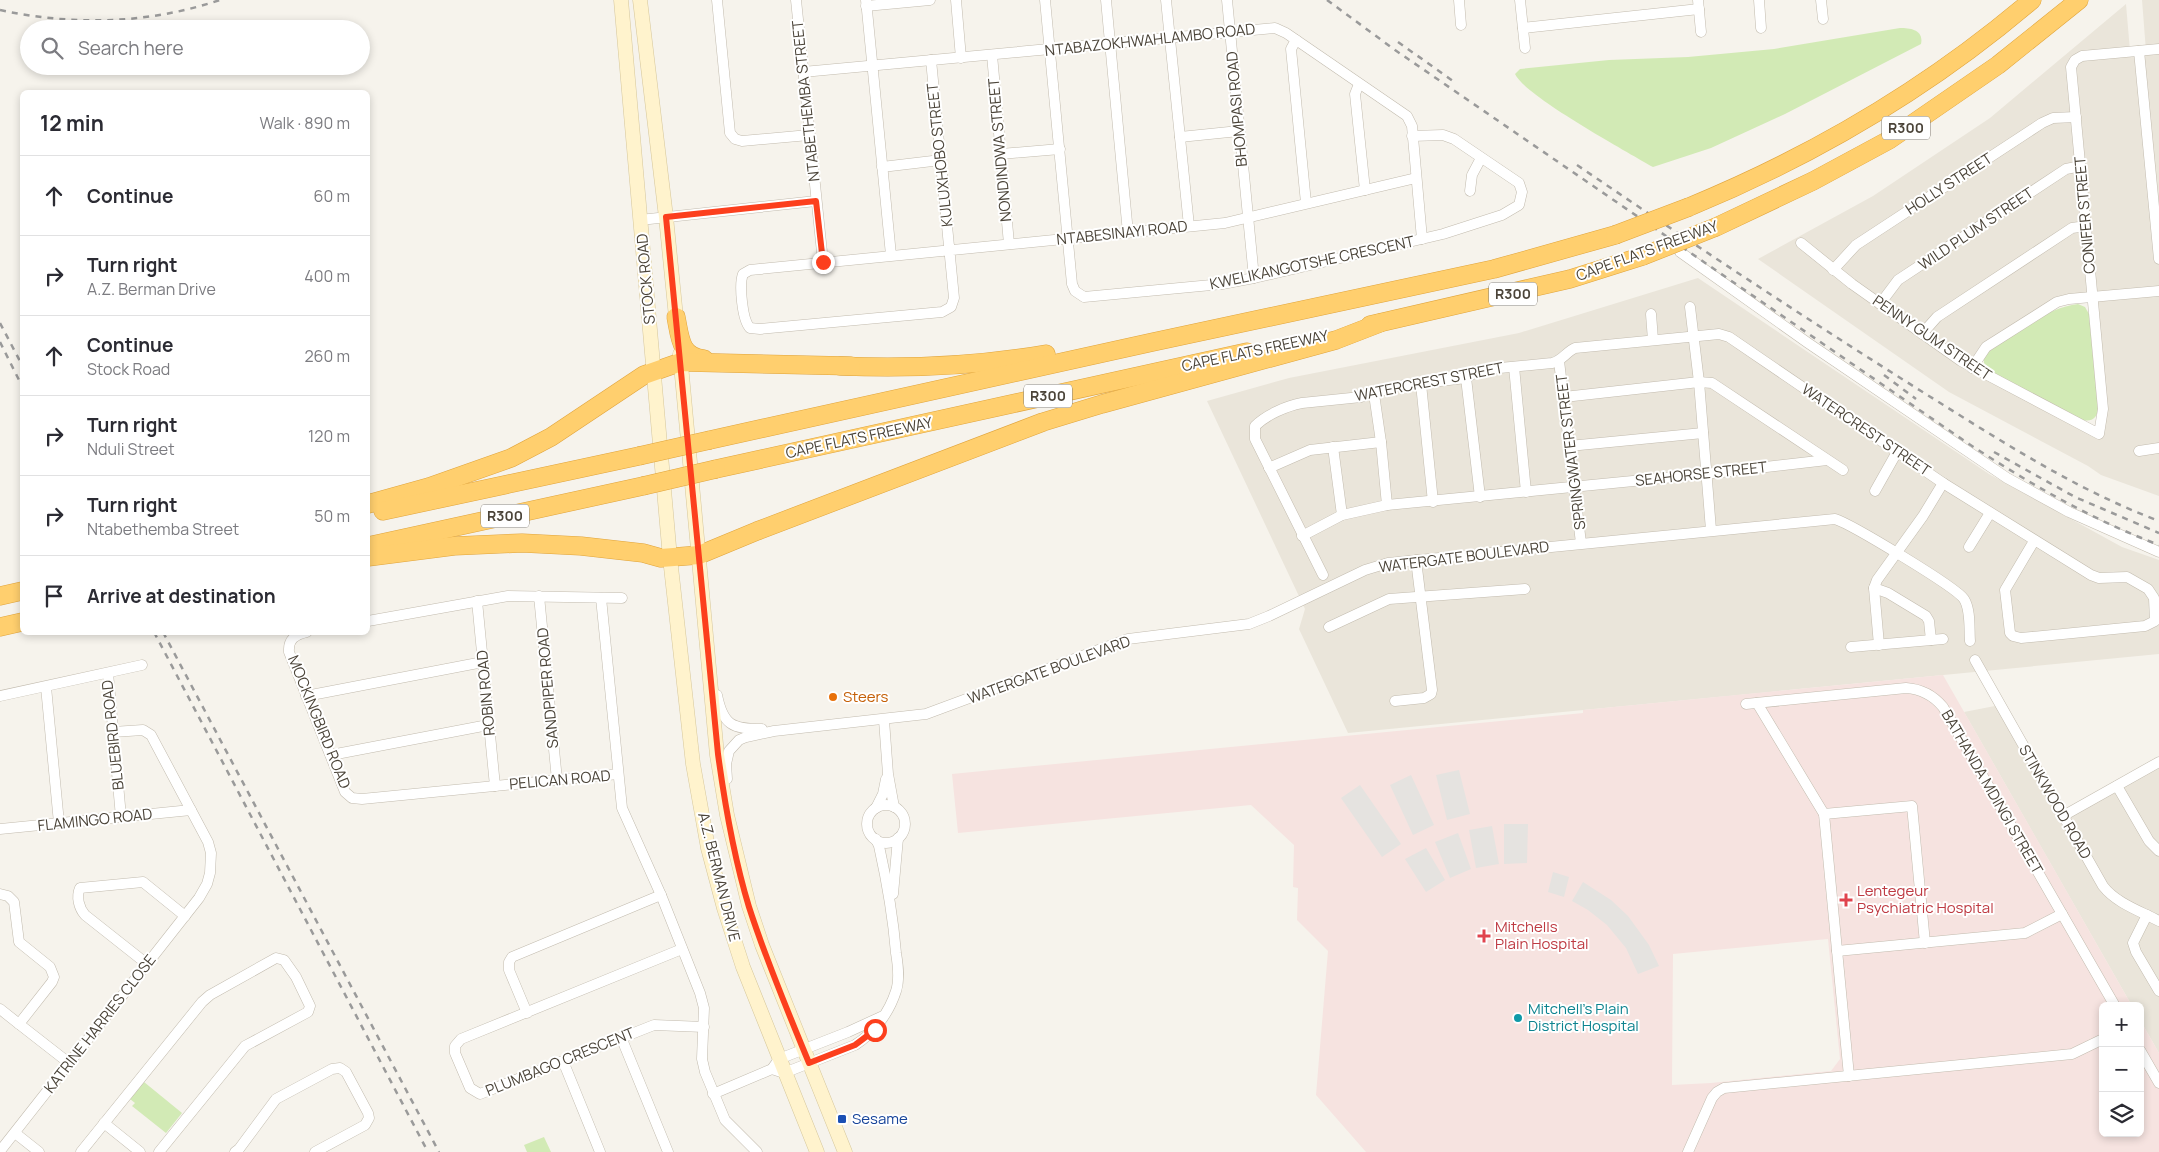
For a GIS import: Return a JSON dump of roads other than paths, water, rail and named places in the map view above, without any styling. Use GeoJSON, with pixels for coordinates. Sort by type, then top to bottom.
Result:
{"type":"FeatureCollection","features":[{"type":"Feature","properties":{"kind":"highway","name":"CAPE FLATS FREEWAY"},"geometry":{"type":"LineString","coordinates":[[370,514],[1494,269],[1615,235],[1741,185],[1799,157],[1871,116],[1977,44],[2032,0]]}},
{"type":"Feature","properties":{"kind":"highway","name":"CAPE FLATS FREEWAY"},"geometry":{"type":"LineString","coordinates":[[370,546],[1380,323],[1570,279],[1643,256],[1716,227],[1813,181],[1889,140],[1998,65],[2079,0]]}},
{"type":"Feature","properties":{"kind":"highway"},"geometry":{"type":"LineString","coordinates":[[676,317],[684,350],[698,358],[851,366]]}},
{"type":"Feature","properties":{"kind":"highway"},"geometry":{"type":"LineString","coordinates":[[370,557],[454,546],[522,543],[581,546],[670,558],[699,555],[1043,422],[1336,340],[1380,323]]}},
{"type":"Feature","properties":{"kind":"highway"},"geometry":{"type":"LineString","coordinates":[[370,503],[428,487],[511,458],[551,437],[644,375],[681,362],[851,366],[954,366],[1019,358],[1124,341],[1152,342]]}},
{"type":"Feature","properties":{"kind":"highway"},"geometry":{"type":"LineString","coordinates":[[0,596],[20,591]]}},
{"type":"Feature","properties":{"kind":"highway"},"geometry":{"type":"LineString","coordinates":[[0,627],[20,622]]}},
{"type":"Feature","properties":{"kind":"main road","name":"STOCK ROAD"},"geometry":{"type":"LineString","coordinates":[[621,0],[670,558]]}},
{"type":"Feature","properties":{"kind":"main road","name":"STOCK ROAD"},"geometry":{"type":"LineString","coordinates":[[640,0],[666,217],[699,555]]}},
{"type":"Feature","properties":{"kind":"main road"},"geometry":{"type":"LineString","coordinates":[[666,507],[668,464],[663,397],[665,378],[681,362]]}},
{"type":"Feature","properties":{"kind":"main road","name":"A.Z. BERMAN DRIVE"},"geometry":{"type":"LineString","coordinates":[[699,555],[718,754],[727,815],[749,906],[762,945],[845,1152]]}},
{"type":"Feature","properties":{"kind":"main road","name":"A.Z. BERMAN DRIVE"},"geometry":{"type":"LineString","coordinates":[[670,558],[693,764],[708,848],[743,968],[779,1067],[817,1152]]}},
{"type":"Feature","properties":{"kind":"street"},"geometry":{"type":"LineString","coordinates":[[717,0],[730,133],[734,139],[742,141],[809,135]]}},
{"type":"Feature","properties":{"kind":"street","name":"NTABETHEMBA STREET"},"geometry":{"type":"LineString","coordinates":[[796,0],[823,262]]}},
{"type":"Feature","properties":{"kind":"street"},"geometry":{"type":"LineString","coordinates":[[891,255],[866,3],[930,0]]}},
{"type":"Feature","properties":{"kind":"street"},"geometry":{"type":"LineString","coordinates":[[956,0],[961,58]]}},
{"type":"Feature","properties":{"kind":"street"},"geometry":{"type":"LineString","coordinates":[[1045,0],[1068,239]]}},
{"type":"Feature","properties":{"kind":"street"},"geometry":{"type":"LineString","coordinates":[[1106,0],[1128,233]]}},
{"type":"Feature","properties":{"kind":"street"},"geometry":{"type":"LineString","coordinates":[[1166,0],[1189,226]]}},
{"type":"Feature","properties":{"kind":"street","name":"BHOMPASI ROAD"},"geometry":{"type":"LineString","coordinates":[[1227,0],[1254,278]]}},
{"type":"Feature","properties":{"kind":"street"},"geometry":{"type":"LineString","coordinates":[[1458,0],[1461,25]]}},
{"type":"Feature","properties":{"kind":"street"},"geometry":{"type":"LineString","coordinates":[[1520,0],[1525,48]]}},
{"type":"Feature","properties":{"kind":"street"},"geometry":{"type":"LineString","coordinates":[[1758,0],[1761,28]]}},
{"type":"Feature","properties":{"kind":"street"},"geometry":{"type":"LineString","coordinates":[[1821,0],[1823,19]]}},
{"type":"Feature","properties":{"kind":"street"},"geometry":{"type":"LineString","coordinates":[[1523,28],[1699,5],[1701,32]]}},
{"type":"Feature","properties":{"kind":"street","name":"NTABAZOKHWAHLAMBO ROAD"},"geometry":{"type":"LineString","coordinates":[[803,72],[1275,28],[1296,40],[1405,114],[1411,123],[1416,178]]}},
{"type":"Feature","properties":{"kind":"street"},"geometry":{"type":"LineString","coordinates":[[1296,40],[1291,49],[1306,203]]}},
{"type":"Feature","properties":{"kind":"street"},"geometry":{"type":"LineString","coordinates":[[2159,49],[2139,51],[2159,259]]}},
{"type":"Feature","properties":{"kind":"street","name":"CONIFER STREET"},"geometry":{"type":"LineString","coordinates":[[2099,434],[2103,409],[2071,71],[2075,60],[2082,56],[2139,51]]}},
{"type":"Feature","properties":{"kind":"street","name":"NONDINDWA STREET"},"geometry":{"type":"LineString","coordinates":[[992,55],[1009,244]]}},
{"type":"Feature","properties":{"kind":"street","name":"KULUXHOBO STREET"},"geometry":{"type":"LineString","coordinates":[[823,262],[750,270],[743,274],[741,281],[746,324],[750,328],[760,330],[948,310],[954,303],[931,60]]}},
{"type":"Feature","properties":{"kind":"street"},"geometry":{"type":"LineString","coordinates":[[1360,84],[1355,94],[1365,190]]}},
{"type":"Feature","properties":{"kind":"street","name":"HOLLY STREET"},"geometry":{"type":"LineString","coordinates":[[1833,270],[1856,246],[2042,123],[2058,118],[2076,117]]}},
{"type":"Feature","properties":{"kind":"street"},"geometry":{"type":"LineString","coordinates":[[1180,137],[1239,131]]}},
{"type":"Feature","properties":{"kind":"street"},"geometry":{"type":"LineString","coordinates":[[1412,136],[1444,134],[1518,183],[1522,192],[1519,205],[1502,215],[1422,239]]}},
{"type":"Feature","properties":{"kind":"street"},"geometry":{"type":"LineString","coordinates":[[1001,154],[1060,149]]}},
{"type":"Feature","properties":{"kind":"street"},"geometry":{"type":"LineString","coordinates":[[1470,191],[1472,175],[1481,158]]}},
{"type":"Feature","properties":{"kind":"street"},"geometry":{"type":"LineString","coordinates":[[882,167],[941,160]]}},
{"type":"Feature","properties":{"kind":"street","name":"WILD PLUM STREET"},"geometry":{"type":"LineString","coordinates":[[1880,304],[1898,280],[2066,169],[2081,166]]}},
{"type":"Feature","properties":{"kind":"street","name":"NTABESINAYI ROAD"},"geometry":{"type":"LineString","coordinates":[[823,262],[1128,233],[1248,218],[1416,178]]}},
{"type":"Feature","properties":{"kind":"street","name":"KWELIKANGOTSHE CRESCENT"},"geometry":{"type":"LineString","coordinates":[[1068,239],[1072,284],[1075,291],[1084,297],[1222,284],[1422,239],[1416,178]]}},
{"type":"Feature","properties":{"kind":"street"},"geometry":{"type":"LineString","coordinates":[[640,220],[816,201]]}},
{"type":"Feature","properties":{"kind":"street"},"geometry":{"type":"LineString","coordinates":[[1922,334],[1937,317],[2072,228],[2086,226]]}},
{"type":"Feature","properties":{"kind":"street","name":"PENNY GUM STREET"},"geometry":{"type":"LineString","coordinates":[[1801,243],[1833,270],[1972,368],[2099,434]]}},
{"type":"Feature","properties":{"kind":"street"},"geometry":{"type":"LineString","coordinates":[[1680,252],[1808,343],[2007,478],[2069,512],[2159,552]]}},
{"type":"Feature","properties":{"kind":"street"},"geometry":{"type":"LineString","coordinates":[[1972,368],[1986,347],[2047,307],[2069,300],[2159,291]]}},
{"type":"Feature","properties":{"kind":"street"},"geometry":{"type":"LineString","coordinates":[[1690,307],[1699,382],[1711,530]]}},
{"type":"Feature","properties":{"kind":"street"},"geometry":{"type":"LineString","coordinates":[[1651,314],[1653,340]]}},
{"type":"Feature","properties":{"kind":"street","name":"WATERCREST STREET"},"geometry":{"type":"LineString","coordinates":[[1323,575],[1302,536],[1254,434],[1255,426],[1260,422],[1292,405],[1302,402],[1374,394],[1386,388],[1466,378],[1479,370],[1559,361],[1575,348],[1719,334],[1729,337],[1943,483],[2094,577],[2127,577],[2148,589],[2154,598],[2155,621],[2145,626],[2021,638],[2013,636],[2010,633],[2005,590],[2034,541]]}},
{"type":"Feature","properties":{"kind":"street","name":"SPRINGWATER STREET"},"geometry":{"type":"LineString","coordinates":[[1559,361],[1581,543]]}},
{"type":"Feature","properties":{"kind":"street"},"geometry":{"type":"LineString","coordinates":[[1514,367],[1526,492]]}},
{"type":"Feature","properties":{"kind":"street"},"geometry":{"type":"LineString","coordinates":[[1466,378],[1480,496]]}},
{"type":"Feature","properties":{"kind":"street"},"geometry":{"type":"LineString","coordinates":[[1564,397],[1699,382],[1716,386],[1842,470]]}},
{"type":"Feature","properties":{"kind":"street"},"geometry":{"type":"LineString","coordinates":[[1421,384],[1433,502]]}},
{"type":"Feature","properties":{"kind":"street"},"geometry":{"type":"LineString","coordinates":[[1374,394],[1387,506]]}},
{"type":"Feature","properties":{"kind":"street"},"geometry":{"type":"LineString","coordinates":[[1569,446],[1703,433]]}},
{"type":"Feature","properties":{"kind":"street"},"geometry":{"type":"LineString","coordinates":[[1269,468],[1310,450],[1381,442]]}},
{"type":"Feature","properties":{"kind":"street"},"geometry":{"type":"LineString","coordinates":[[1333,447],[1342,515]]}},
{"type":"Feature","properties":{"kind":"street"},"geometry":{"type":"LineString","coordinates":[[2139,451],[2159,448]]}},
{"type":"Feature","properties":{"kind":"street"},"geometry":{"type":"LineString","coordinates":[[1875,491],[1897,452]]}},
{"type":"Feature","properties":{"kind":"street","name":"SEAHORSE STREET"},"geometry":{"type":"LineString","coordinates":[[1575,487],[1827,460]]}},
{"type":"Feature","properties":{"kind":"street"},"geometry":{"type":"LineString","coordinates":[[1879,645],[1874,588],[1883,569],[1923,516],[1943,483]]}},
{"type":"Feature","properties":{"kind":"street"},"geometry":{"type":"LineString","coordinates":[[1302,536],[1342,515],[1387,506],[1575,487]]}},
{"type":"Feature","properties":{"kind":"street"},"geometry":{"type":"LineString","coordinates":[[1968,548],[1990,513]]}},
{"type":"Feature","properties":{"kind":"street","name":"WATERGATE BOULEVARD"},"geometry":{"type":"LineString","coordinates":[[727,815],[726,764],[729,751],[739,740],[774,731],[884,720],[933,711],[1128,639],[1249,624],[1376,565],[1835,519],[1895,552],[1964,600],[1967,606],[1970,641]]}},
{"type":"Feature","properties":{"kind":"street"},"geometry":{"type":"LineString","coordinates":[[1395,701],[1424,698],[1431,694],[1416,560]]}},
{"type":"Feature","properties":{"kind":"street"},"geometry":{"type":"LineString","coordinates":[[1874,588],[1888,592],[1926,616],[1929,621],[1931,640]]}},
{"type":"Feature","properties":{"kind":"street"},"geometry":{"type":"LineString","coordinates":[[1329,628],[1381,602],[1401,598],[1525,589]]}},
{"type":"Feature","properties":{"kind":"street"},"geometry":{"type":"LineString","coordinates":[[370,621],[508,596],[622,598]]}},
{"type":"Feature","properties":{"kind":"street","name":"SANDPIPER ROAD"},"geometry":{"type":"LineString","coordinates":[[539,596],[557,780]]}},
{"type":"Feature","properties":{"kind":"street"},"geometry":{"type":"LineString","coordinates":[[601,598],[618,774]]}},
{"type":"Feature","properties":{"kind":"street","name":"ROBIN ROAD"},"geometry":{"type":"LineString","coordinates":[[477,601],[494,786]]}},
{"type":"Feature","properties":{"kind":"street","name":"MOCKINGBIRD ROAD"},"geometry":{"type":"LineString","coordinates":[[300,635],[293,638],[289,647],[306,696],[345,792],[352,798],[362,799],[494,786]]}},
{"type":"Feature","properties":{"kind":"street"},"geometry":{"type":"LineString","coordinates":[[1851,647],[1943,639]]}},
{"type":"Feature","properties":{"kind":"street","name":"WATERGATE BOULEVARD"},"geometry":{"type":"LineString","coordinates":[[708,642],[720,708],[724,717],[730,724],[740,729],[774,731]]}},
{"type":"Feature","properties":{"kind":"street","name":"STINKWOOD ROAD"},"geometry":{"type":"LineString","coordinates":[[1975,660],[2109,894],[2159,921]]}},
{"type":"Feature","properties":{"kind":"street"},"geometry":{"type":"LineString","coordinates":[[306,696],[482,662]]}},
{"type":"Feature","properties":{"kind":"street"},"geometry":{"type":"LineString","coordinates":[[108,673],[142,665]]}},
{"type":"Feature","properties":{"kind":"street","name":"BLUEBIRD ROAD"},"geometry":{"type":"LineString","coordinates":[[0,696],[108,673],[121,817]]}},
{"type":"Feature","properties":{"kind":"street"},"geometry":{"type":"LineString","coordinates":[[46,686],[59,823]]}},
{"type":"Feature","properties":{"kind":"street","name":"BATHANDA MDINGI STREET"},"geometry":{"type":"LineString","coordinates":[[1746,704],[1906,688],[1920,690],[1933,697],[1943,707],[2113,1002]]}},
{"type":"Feature","properties":{"kind":"street"},"geometry":{"type":"LineString","coordinates":[[1757,702],[1824,814],[1849,1076]]}},
{"type":"Feature","properties":{"kind":"street"},"geometry":{"type":"LineString","coordinates":[[876,839],[887,842],[898,838],[903,832],[905,820],[894,806],[888,774],[884,720]]}},
{"type":"Feature","properties":{"kind":"street"},"geometry":{"type":"LineString","coordinates":[[331,754],[488,725]]}},
{"type":"Feature","properties":{"kind":"street","name":"KATRINE HARRIES CLOSE"},"geometry":{"type":"LineString","coordinates":[[0,1151],[199,898],[207,884],[211,853],[208,842],[148,732],[139,730],[113,732]]}},
{"type":"Feature","properties":{"kind":"street"},"geometry":{"type":"LineString","coordinates":[[2063,816],[2159,762]]}},
{"type":"Feature","properties":{"kind":"street","name":"PELICAN ROAD"},"geometry":{"type":"LineString","coordinates":[[494,786],[618,774],[622,808],[661,895],[702,1001],[704,1027],[703,1065],[713,1094],[728,1125],[752,1150]]}},
{"type":"Feature","properties":{"kind":"street"},"geometry":{"type":"LineString","coordinates":[[876,808],[883,794],[888,774]]}},
{"type":"Feature","properties":{"kind":"street"},"geometry":{"type":"LineString","coordinates":[[2118,786],[2144,834],[2153,848],[2159,851]]}},
{"type":"Feature","properties":{"kind":"street"},"geometry":{"type":"LineString","coordinates":[[779,1067],[809,1063],[855,1045],[866,1038],[875,1030],[896,991],[899,978],[892,905],[879,846],[869,830],[868,824],[871,812],[876,808],[887,805],[894,806]]}},
{"type":"Feature","properties":{"kind":"street"},"geometry":{"type":"LineString","coordinates":[[1824,814],[1912,806],[1926,943]]}},
{"type":"Feature","properties":{"kind":"street","name":"FLAMINGO ROAD"},"geometry":{"type":"LineString","coordinates":[[0,829],[190,810]]}},
{"type":"Feature","properties":{"kind":"street"},"geometry":{"type":"LineString","coordinates":[[892,905],[898,838]]}},
{"type":"Feature","properties":{"kind":"street"},"geometry":{"type":"LineString","coordinates":[[147,964],[85,915],[79,905],[80,888],[143,882],[185,916]]}},
{"type":"Feature","properties":{"kind":"street"},"geometry":{"type":"LineString","coordinates":[[0,894],[8,896],[14,902],[19,942],[50,967],[54,974],[52,982],[19,1024]]}},
{"type":"Feature","properties":{"kind":"street"},"geometry":{"type":"LineString","coordinates":[[526,1013],[509,970],[508,962],[512,956],[661,895]]}},
{"type":"Feature","properties":{"kind":"street"},"geometry":{"type":"LineString","coordinates":[[1837,951],[2025,933],[2062,914]]}},
{"type":"Feature","properties":{"kind":"street"},"geometry":{"type":"LineString","coordinates":[[2147,914],[2133,942],[2136,952],[2159,990]]}},
{"type":"Feature","properties":{"kind":"street","name":"PLUMBAGO CRESCENT"},"geometry":{"type":"LineString","coordinates":[[682,950],[458,1042],[455,1053],[470,1088],[480,1094],[654,1024],[704,1027]]}},
{"type":"Feature","properties":{"kind":"street"},"geometry":{"type":"LineString","coordinates":[[81,1152],[210,995],[276,958],[284,960],[296,977],[310,1006],[308,1012],[245,1046],[159,1152]]}},
{"type":"Feature","properties":{"kind":"street"},"geometry":{"type":"LineString","coordinates":[[0,1009],[69,1063]]}},
{"type":"Feature","properties":{"kind":"street"},"geometry":{"type":"LineString","coordinates":[[713,1094],[779,1067],[804,1050],[882,1016]]}},
{"type":"Feature","properties":{"kind":"street"},"geometry":{"type":"LineString","coordinates":[[621,1037],[668,1152]]}},
{"type":"Feature","properties":{"kind":"street"},"geometry":{"type":"LineString","coordinates":[[1688,1152],[1712,1098],[1720,1090],[2072,1054],[2099,1041]]}},
{"type":"Feature","properties":{"kind":"street"},"geometry":{"type":"LineString","coordinates":[[2144,1057],[2159,1083]]}},
{"type":"Feature","properties":{"kind":"street"},"geometry":{"type":"LineString","coordinates":[[563,1061],[600,1152]]}},
{"type":"Feature","properties":{"kind":"street"},"geometry":{"type":"LineString","coordinates":[[235,1152],[276,1100],[332,1069],[340,1068],[346,1072],[368,1113],[368,1121],[365,1125],[315,1152]]}},
{"type":"Feature","properties":{"kind":"street"},"geometry":{"type":"LineString","coordinates":[[104,1123],[140,1152]]}},
{"type":"Feature","properties":{"kind":"street"},"geometry":{"type":"LineString","coordinates":[[15,1132],[39,1152]]}},
{"type":"Feature","properties":{"kind":"railway"},"geometry":{"type":"LineString","coordinates":[[0,10],[55,19],[111,20],[166,14],[220,0]]}},
{"type":"Feature","properties":{"kind":"railway"},"geometry":{"type":"LineString","coordinates":[[1327,0],[1395,50],[1969,444],[2061,500],[2109,524],[2159,545]]}},
{"type":"Feature","properties":{"kind":"railway"},"geometry":{"type":"LineString","coordinates":[[1398,42],[1453,81]]}},
{"type":"Feature","properties":{"kind":"railway"},"geometry":{"type":"LineString","coordinates":[[1577,165],[1791,308],[1979,427],[2037,462],[2097,494],[2159,521]]}},
{"type":"Feature","properties":{"kind":"railway"},"geometry":{"type":"LineString","coordinates":[[0,323],[20,361]]}},
{"type":"Feature","properties":{"kind":"railway"},"geometry":{"type":"LineString","coordinates":[[0,342],[20,382]]}},
{"type":"Feature","properties":{"kind":"railway"},"geometry":{"type":"LineString","coordinates":[[1884,375],[1916,399]]}},
{"type":"Feature","properties":{"kind":"railway"},"geometry":{"type":"LineString","coordinates":[[1994,452],[2075,497],[2159,533]]}},
{"type":"Feature","properties":{"kind":"railway"},"geometry":{"type":"LineString","coordinates":[[156,635],[428,1152]]}},
{"type":"Feature","properties":{"kind":"railway"},"geometry":{"type":"LineString","coordinates":[[165,635],[439,1152]]}},
{"type":"Feature","properties":{"kind":"place","name":"Steers"},"geometry":{"type":"Point","coordinates":[833,697]}},
{"type":"Feature","properties":{"kind":"place","name":"Lentegeur Psychiatric Hospital"},"geometry":{"type":"Point","coordinates":[1846,900]}},
{"type":"Feature","properties":{"kind":"place","name":"Mitchells Plain Hospital"},"geometry":{"type":"Point","coordinates":[1484,936]}},
{"type":"Feature","properties":{"kind":"place","name":"Mitchell's Plain District Hospital"},"geometry":{"type":"Point","coordinates":[1518,1018]}},
{"type":"Feature","properties":{"kind":"place","name":"Sesame"},"geometry":{"type":"Point","coordinates":[842,1119]}}]}
